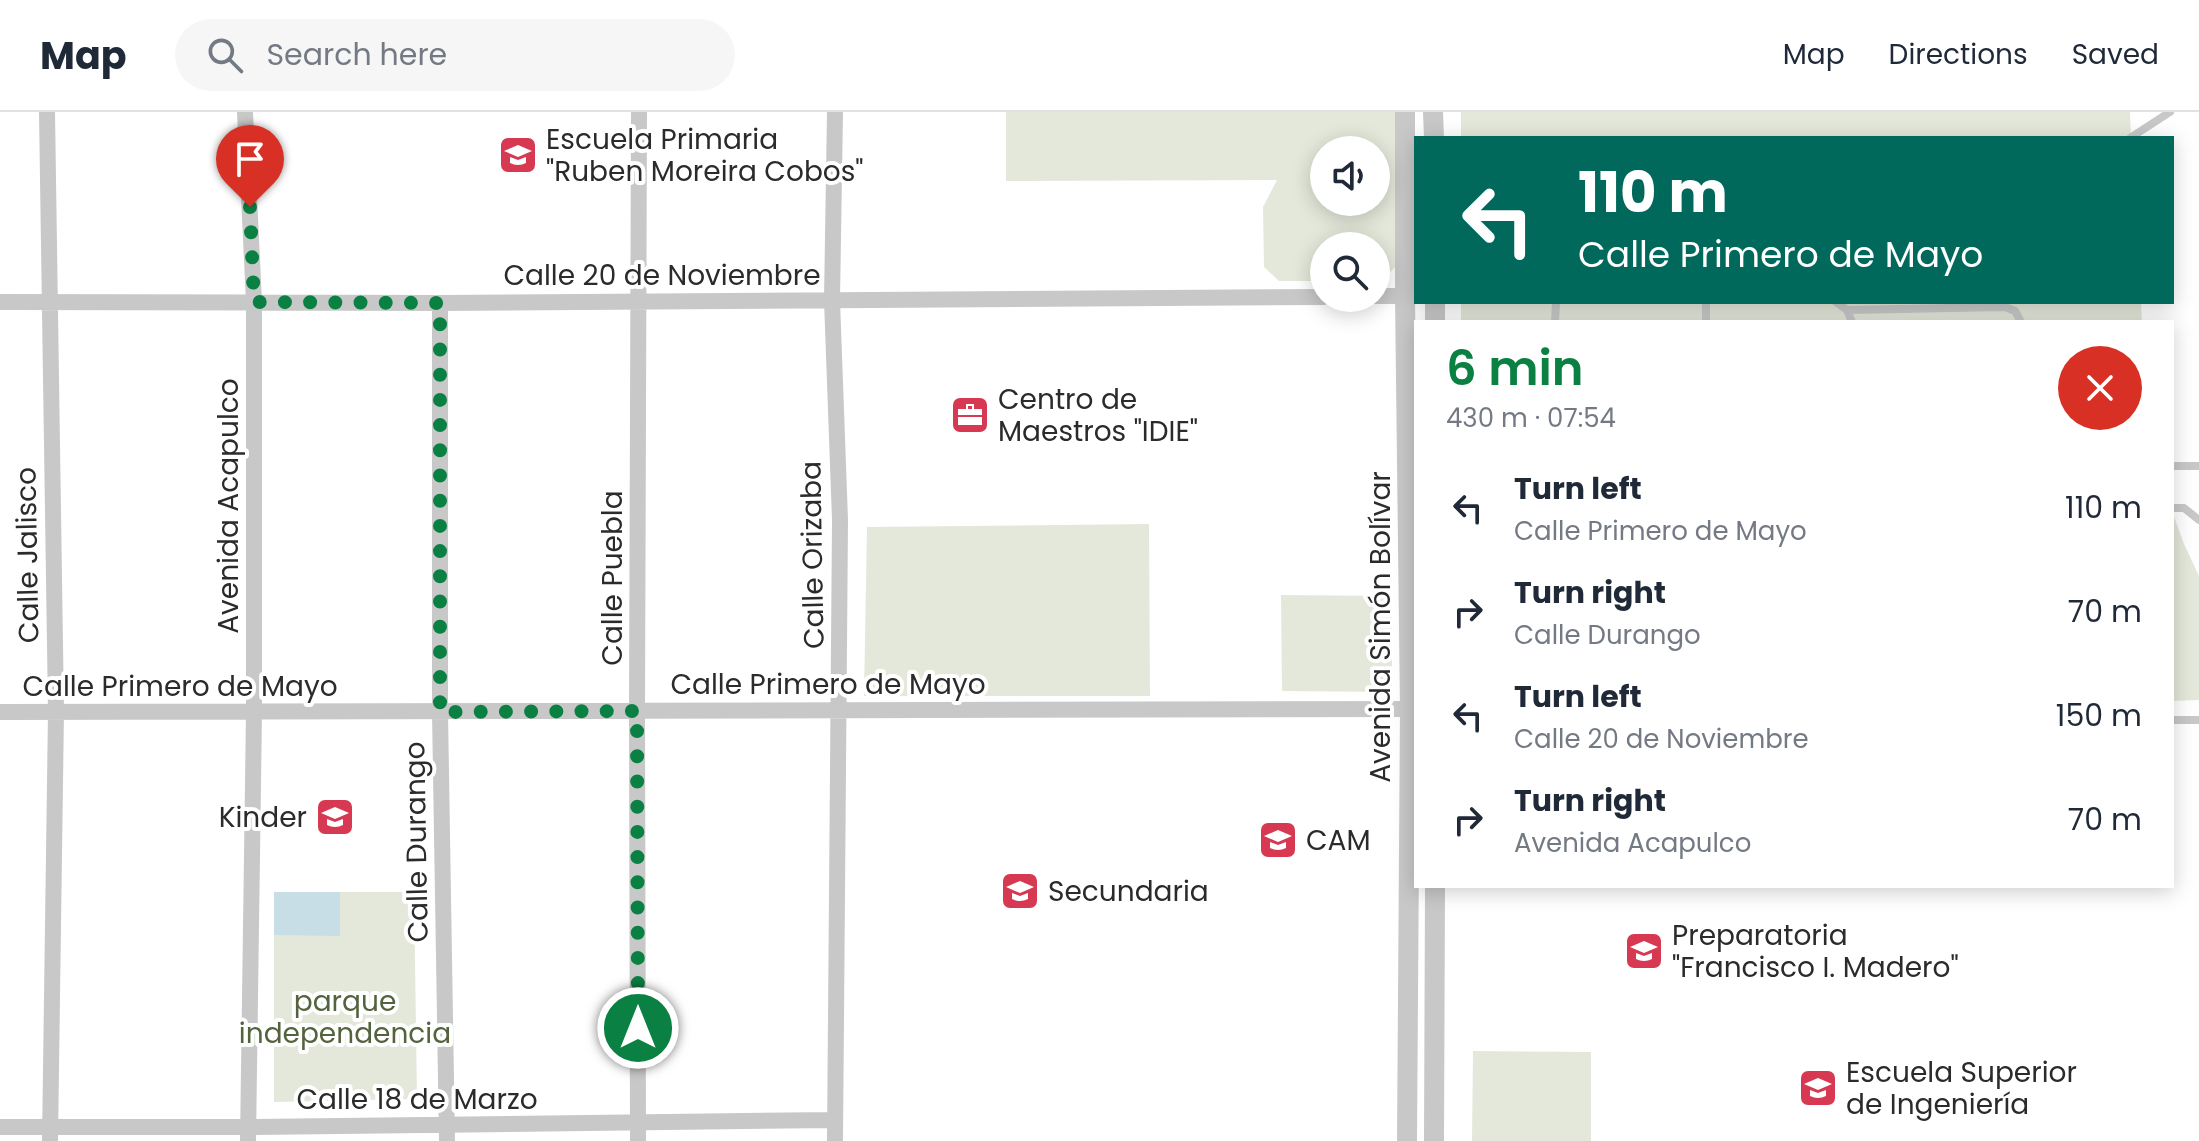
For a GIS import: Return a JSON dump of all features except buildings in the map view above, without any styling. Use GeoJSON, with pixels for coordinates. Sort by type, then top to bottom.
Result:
{"type":"FeatureCollection","features":[{"type":"Feature","properties":{"kind":"street","name":"Calle Jalisco"},"geometry":{"type":"LineString","coordinates":[[47,112],[56,711],[50,1134]]}},
{"type":"Feature","properties":{"kind":"street","name":"Avenida Acapulco"},"geometry":{"type":"LineString","coordinates":[[245,112],[254,302],[254,712],[248,1134]]}},
{"type":"Feature","properties":{"kind":"street","name":"Calle Puebla"},"geometry":{"type":"LineString","coordinates":[[638,1141],[639,112]]}},
{"type":"Feature","properties":{"kind":"street","name":"Calle Orizaba"},"geometry":{"type":"LineString","coordinates":[[835,112],[832,300],[840,520],[835,1141]]}},
{"type":"Feature","properties":{"kind":"street","name":"Avenida Simón Bolívar"},"geometry":{"type":"LineString","coordinates":[[1405,112],[1410,262],[1413,662],[1407,1135]]}},
{"type":"Feature","properties":{"kind":"street"},"geometry":{"type":"LineString","coordinates":[[1433,112],[1434,136]]}},
{"type":"Feature","properties":{"kind":"street","name":"Calle 20 de Noviembre"},"geometry":{"type":"LineString","coordinates":[[0,302],[440,303],[1310,297]]}},
{"type":"Feature","properties":{"kind":"street","name":"Calle Durango"},"geometry":{"type":"LineString","coordinates":[[440,303],[440,712],[447,1133]]}},
{"type":"Feature","properties":{"kind":"street","name":"Calle Primero de Mayo"},"geometry":{"type":"LineString","coordinates":[[0,712],[1413,709]]}},
{"type":"Feature","properties":{"kind":"street"},"geometry":{"type":"LineString","coordinates":[[1407,1135],[1434,1135],[1435,888]]}},
{"type":"Feature","properties":{"kind":"street","name":"Calle 18 de Marzo"},"geometry":{"type":"LineString","coordinates":[[0,1127],[50,1134],[447,1133],[638,1123],[834,1120]]}},
{"type":"Feature","properties":{"kind":"lane"},"geometry":{"type":"LineString","coordinates":[[2133,136],[2170,112]]}},
{"type":"Feature","properties":{"kind":"lane"},"geometry":{"type":"LineString","coordinates":[[1839,304],[1847,310],[1851,320]]}},
{"type":"Feature","properties":{"kind":"lane"},"geometry":{"type":"LineString","coordinates":[[1847,310],[1858,304]]}},
{"type":"Feature","properties":{"kind":"lane"},"geometry":{"type":"LineString","coordinates":[[1847,310],[2017,307]]}},
{"type":"Feature","properties":{"kind":"lane"},"geometry":{"type":"LineString","coordinates":[[2174,466],[2199,466]]}},
{"type":"Feature","properties":{"kind":"lane"},"geometry":{"type":"LineString","coordinates":[[2174,508],[2184,508],[2199,520]]}},
{"type":"Feature","properties":{"kind":"lane"},"geometry":{"type":"LineString","coordinates":[[2174,720],[2199,720]]}},
{"type":"Feature","properties":{"kind":"green space"},"geometry":{"type":"Polygon","coordinates":[[[1006,112],[1396,112],[1396,266],[1390,272],[1390,232],[1310,232],[1310,281],[1279,281],[1264,267],[1263,207],[1277,180],[1006,181],[1006,112]]]}},
{"type":"Feature","properties":{"kind":"green space"},"geometry":{"type":"Polygon","coordinates":[[[1461,112],[2130,112],[2131,136],[1461,136],[1461,112]]]}},
{"type":"Feature","properties":{"kind":"green space"},"geometry":{"type":"Polygon","coordinates":[[[1461,304],[2141,304],[2142,320],[1461,320],[1461,304]]]}},
{"type":"Feature","properties":{"kind":"green space"},"geometry":{"type":"Polygon","coordinates":[[[2174,516],[2199,576],[2199,700],[2174,701],[2174,516]]]}},
{"type":"Feature","properties":{"kind":"green space"},"geometry":{"type":"Polygon","coordinates":[[[1149,524],[1150,696],[864,696],[867,527],[1149,524]]]}},
{"type":"Feature","properties":{"kind":"green space"},"geometry":{"type":"Polygon","coordinates":[[[1281,595],[1392,596],[1392,692],[1282,691],[1281,595]]]}},
{"type":"Feature","properties":{"kind":"green space","name":"parque independencia"},"geometry":{"type":"Polygon","coordinates":[[[274,892],[414,892],[417,1099],[274,1102],[274,892]]]}},
{"type":"Feature","properties":{"kind":"green space"},"geometry":{"type":"Polygon","coordinates":[[[1473,1051],[1591,1052],[1591,1141],[1472,1141],[1473,1051]]]}},
{"type":"Feature","properties":{"kind":"water"},"geometry":{"type":"Polygon","coordinates":[[[274,892],[340,892],[340,936],[274,935],[274,892]]]}},
{"type":"Feature","properties":{"kind":"place","name":"Escuela Primaria \"Ruben Moreira Cobos\""},"geometry":{"type":"Point","coordinates":[518,155]}},
{"type":"Feature","properties":{"kind":"place","name":"Centro de Maestros \"IDIE\""},"geometry":{"type":"Point","coordinates":[970,415]}},
{"type":"Feature","properties":{"kind":"place","name":"Kinder"},"geometry":{"type":"Point","coordinates":[335,817]}},
{"type":"Feature","properties":{"kind":"place","name":"CAM"},"geometry":{"type":"Point","coordinates":[1278,840]}},
{"type":"Feature","properties":{"kind":"place","name":"Secundaria"},"geometry":{"type":"Point","coordinates":[1020,891]}},
{"type":"Feature","properties":{"kind":"place","name":"Preparatoria \"Francisco I. Madero\""},"geometry":{"type":"Point","coordinates":[1644,951]}},
{"type":"Feature","properties":{"kind":"place","name":"Escuela Superior de Ingeniería"},"geometry":{"type":"Point","coordinates":[1818,1088]}},
{"type":"Feature","properties":{"kind":"route"},"geometry":{"type":"LineString","coordinates":[[250,207],[254,302],[440,303],[440,712],[637,711],[638,1028]]}}]}
